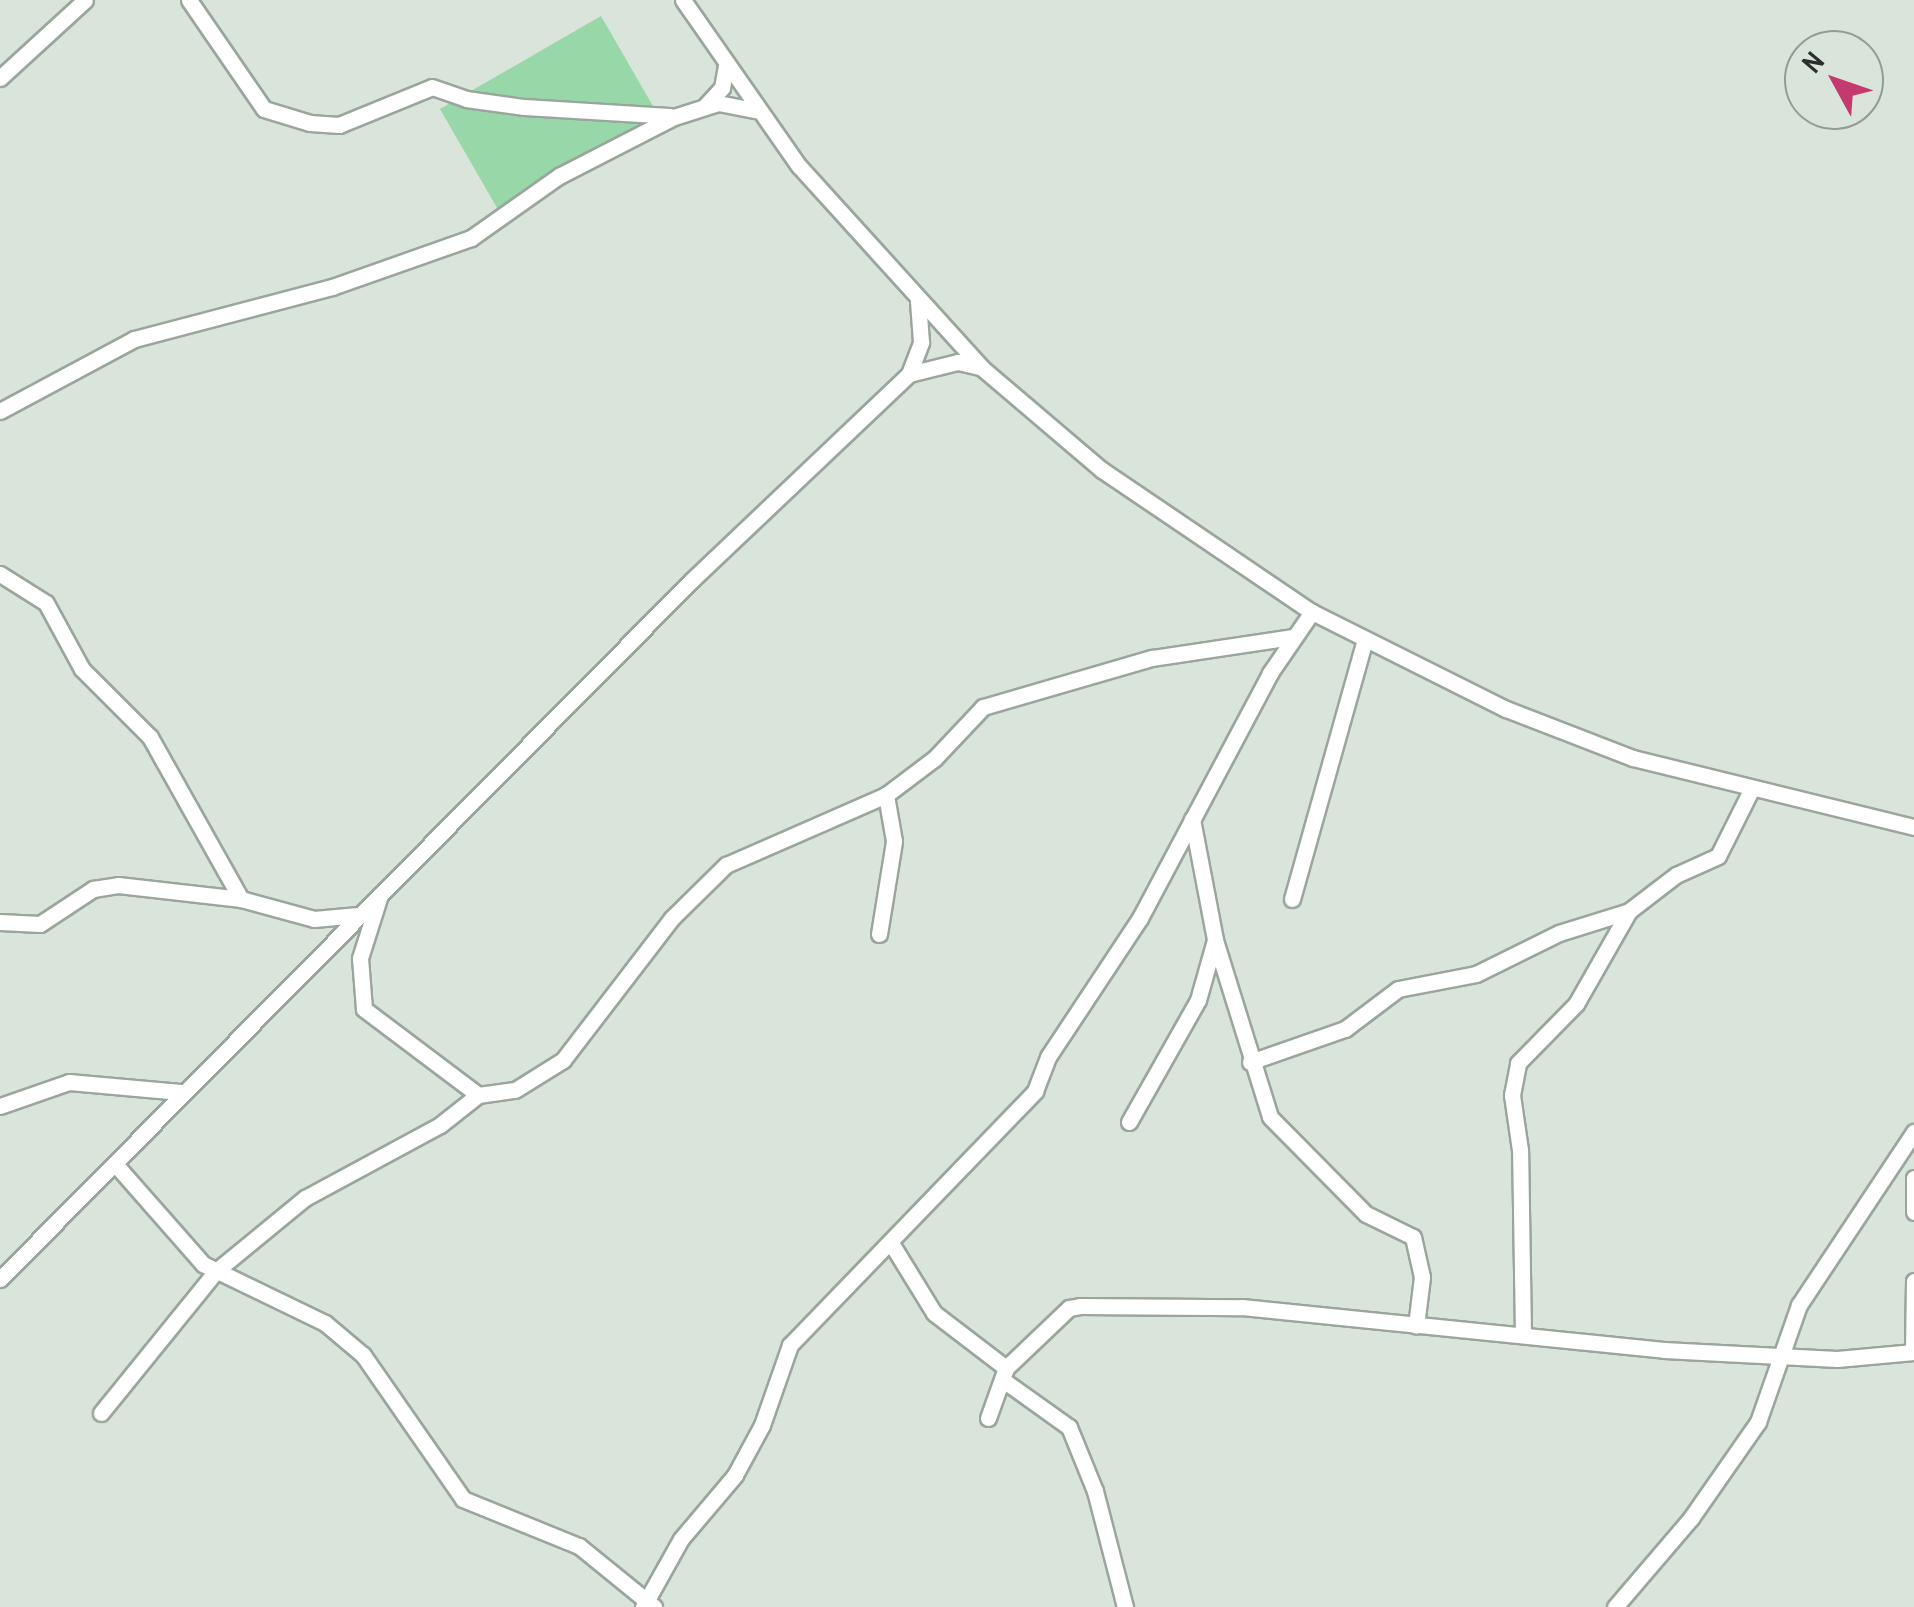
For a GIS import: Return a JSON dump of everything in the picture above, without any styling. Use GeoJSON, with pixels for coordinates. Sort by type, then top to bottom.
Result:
{"type":"FeatureCollection","features":[{"type":"Feature","properties":{"kind":"street"},"geometry":{"type":"LineString","coordinates":[[0,78],[86,0]]}},
{"type":"Feature","properties":{"kind":"street"},"geometry":{"type":"LineString","coordinates":[[189,0],[264,109],[310,123],[339,125],[432,86],[466,99],[674,117]]}},
{"type":"Feature","properties":{"kind":"street"},"geometry":{"type":"LineString","coordinates":[[682,0],[755,110],[918,301],[982,368],[1102,470],[1312,612],[1542,723],[1633,758],[1914,827]]}},
{"type":"Feature","properties":{"kind":"street"},"geometry":{"type":"LineString","coordinates":[[705,106],[722,88],[726,66]]}},
{"type":"Feature","properties":{"kind":"street"},"geometry":{"type":"LineString","coordinates":[[0,411],[134,339],[332,287],[471,238],[558,176],[674,117],[705,106],[755,110]]}},
{"type":"Feature","properties":{"kind":"street"},"geometry":{"type":"LineString","coordinates":[[0,1279],[382,891],[909,374],[921,342],[918,301]]}},
{"type":"Feature","properties":{"kind":"street"},"geometry":{"type":"LineString","coordinates":[[909,374],[958,362],[982,368]]}},
{"type":"Feature","properties":{"kind":"street"},"geometry":{"type":"LineString","coordinates":[[0,574],[46,604],[82,670],[150,737],[241,899]]}},
{"type":"Feature","properties":{"kind":"street"},"geometry":{"type":"LineString","coordinates":[[116,1165],[187,1252],[216,1271],[325,1323],[362,1354],[464,1500],[568,1540],[649,1605],[681,1538],[735,1475],[762,1425],[790,1345],[891,1243],[968,1153],[1035,1090],[1056,1042],[1140,918],[1292,637],[1312,612]]}},
{"type":"Feature","properties":{"kind":"street"},"geometry":{"type":"LineString","coordinates":[[100,1413],[216,1271],[305,1198],[440,1125],[478,1095],[514,1090],[563,1060],[672,918],[726,865],[886,795],[934,758],[983,707],[1152,658],[1292,637]]}},
{"type":"Feature","properties":{"kind":"street"},"geometry":{"type":"LineString","coordinates":[[1292,899],[1365,640]]}},
{"type":"Feature","properties":{"kind":"street"},"geometry":{"type":"LineString","coordinates":[[1250,1062],[1345,1029],[1398,989],[1476,974],[1559,933],[1629,911],[1676,875],[1718,856],[1752,788]]}},
{"type":"Feature","properties":{"kind":"street"},"geometry":{"type":"LineString","coordinates":[[879,934],[894,841],[886,795]]}},
{"type":"Feature","properties":{"kind":"street"},"geometry":{"type":"LineString","coordinates":[[1192,818],[1215,940],[1239,1004],[1250,1062],[1270,1117],[1286,1138],[1366,1214],[1413,1237],[1422,1277],[1416,1326]]}},
{"type":"Feature","properties":{"kind":"street"},"geometry":{"type":"LineString","coordinates":[[0,922],[40,924],[93,890],[118,884],[241,899],[314,919],[358,915]]}},
{"type":"Feature","properties":{"kind":"street"},"geometry":{"type":"LineString","coordinates":[[382,891],[360,958],[364,1009],[478,1095]]}},
{"type":"Feature","properties":{"kind":"street"},"geometry":{"type":"LineString","coordinates":[[1522,1335],[1514,1080],[1532,1046],[1576,1004],[1629,911]]}},
{"type":"Feature","properties":{"kind":"street"},"geometry":{"type":"LineString","coordinates":[[1128,1122],[1198,1000],[1215,940]]}},
{"type":"Feature","properties":{"kind":"street"},"geometry":{"type":"LineString","coordinates":[[0,1106],[69,1082],[181,1092]]}},
{"type":"Feature","properties":{"kind":"street"},"geometry":{"type":"LineString","coordinates":[[1614,1607],[1691,1518],[1758,1422],[1800,1305],[1914,1132]]}},
{"type":"Feature","properties":{"kind":"street"},"geometry":{"type":"LineString","coordinates":[[1914,1178],[1914,1212]]}},
{"type":"Feature","properties":{"kind":"street"},"geometry":{"type":"LineString","coordinates":[[891,1243],[934,1313],[1069,1426],[1095,1492],[1125,1607]]}},
{"type":"Feature","properties":{"kind":"street"},"geometry":{"type":"LineString","coordinates":[[988,1418],[1004,1374],[1069,1308],[1080,1306],[1242,1307],[1416,1326],[1837,1359],[1914,1352],[1914,1282]]}},
{"type":"Feature","properties":{"kind":"green space"},"geometry":{"type":"Polygon","coordinates":[[[601,16],[662,121],[500,214],[440,109],[601,16]]]}}]}
